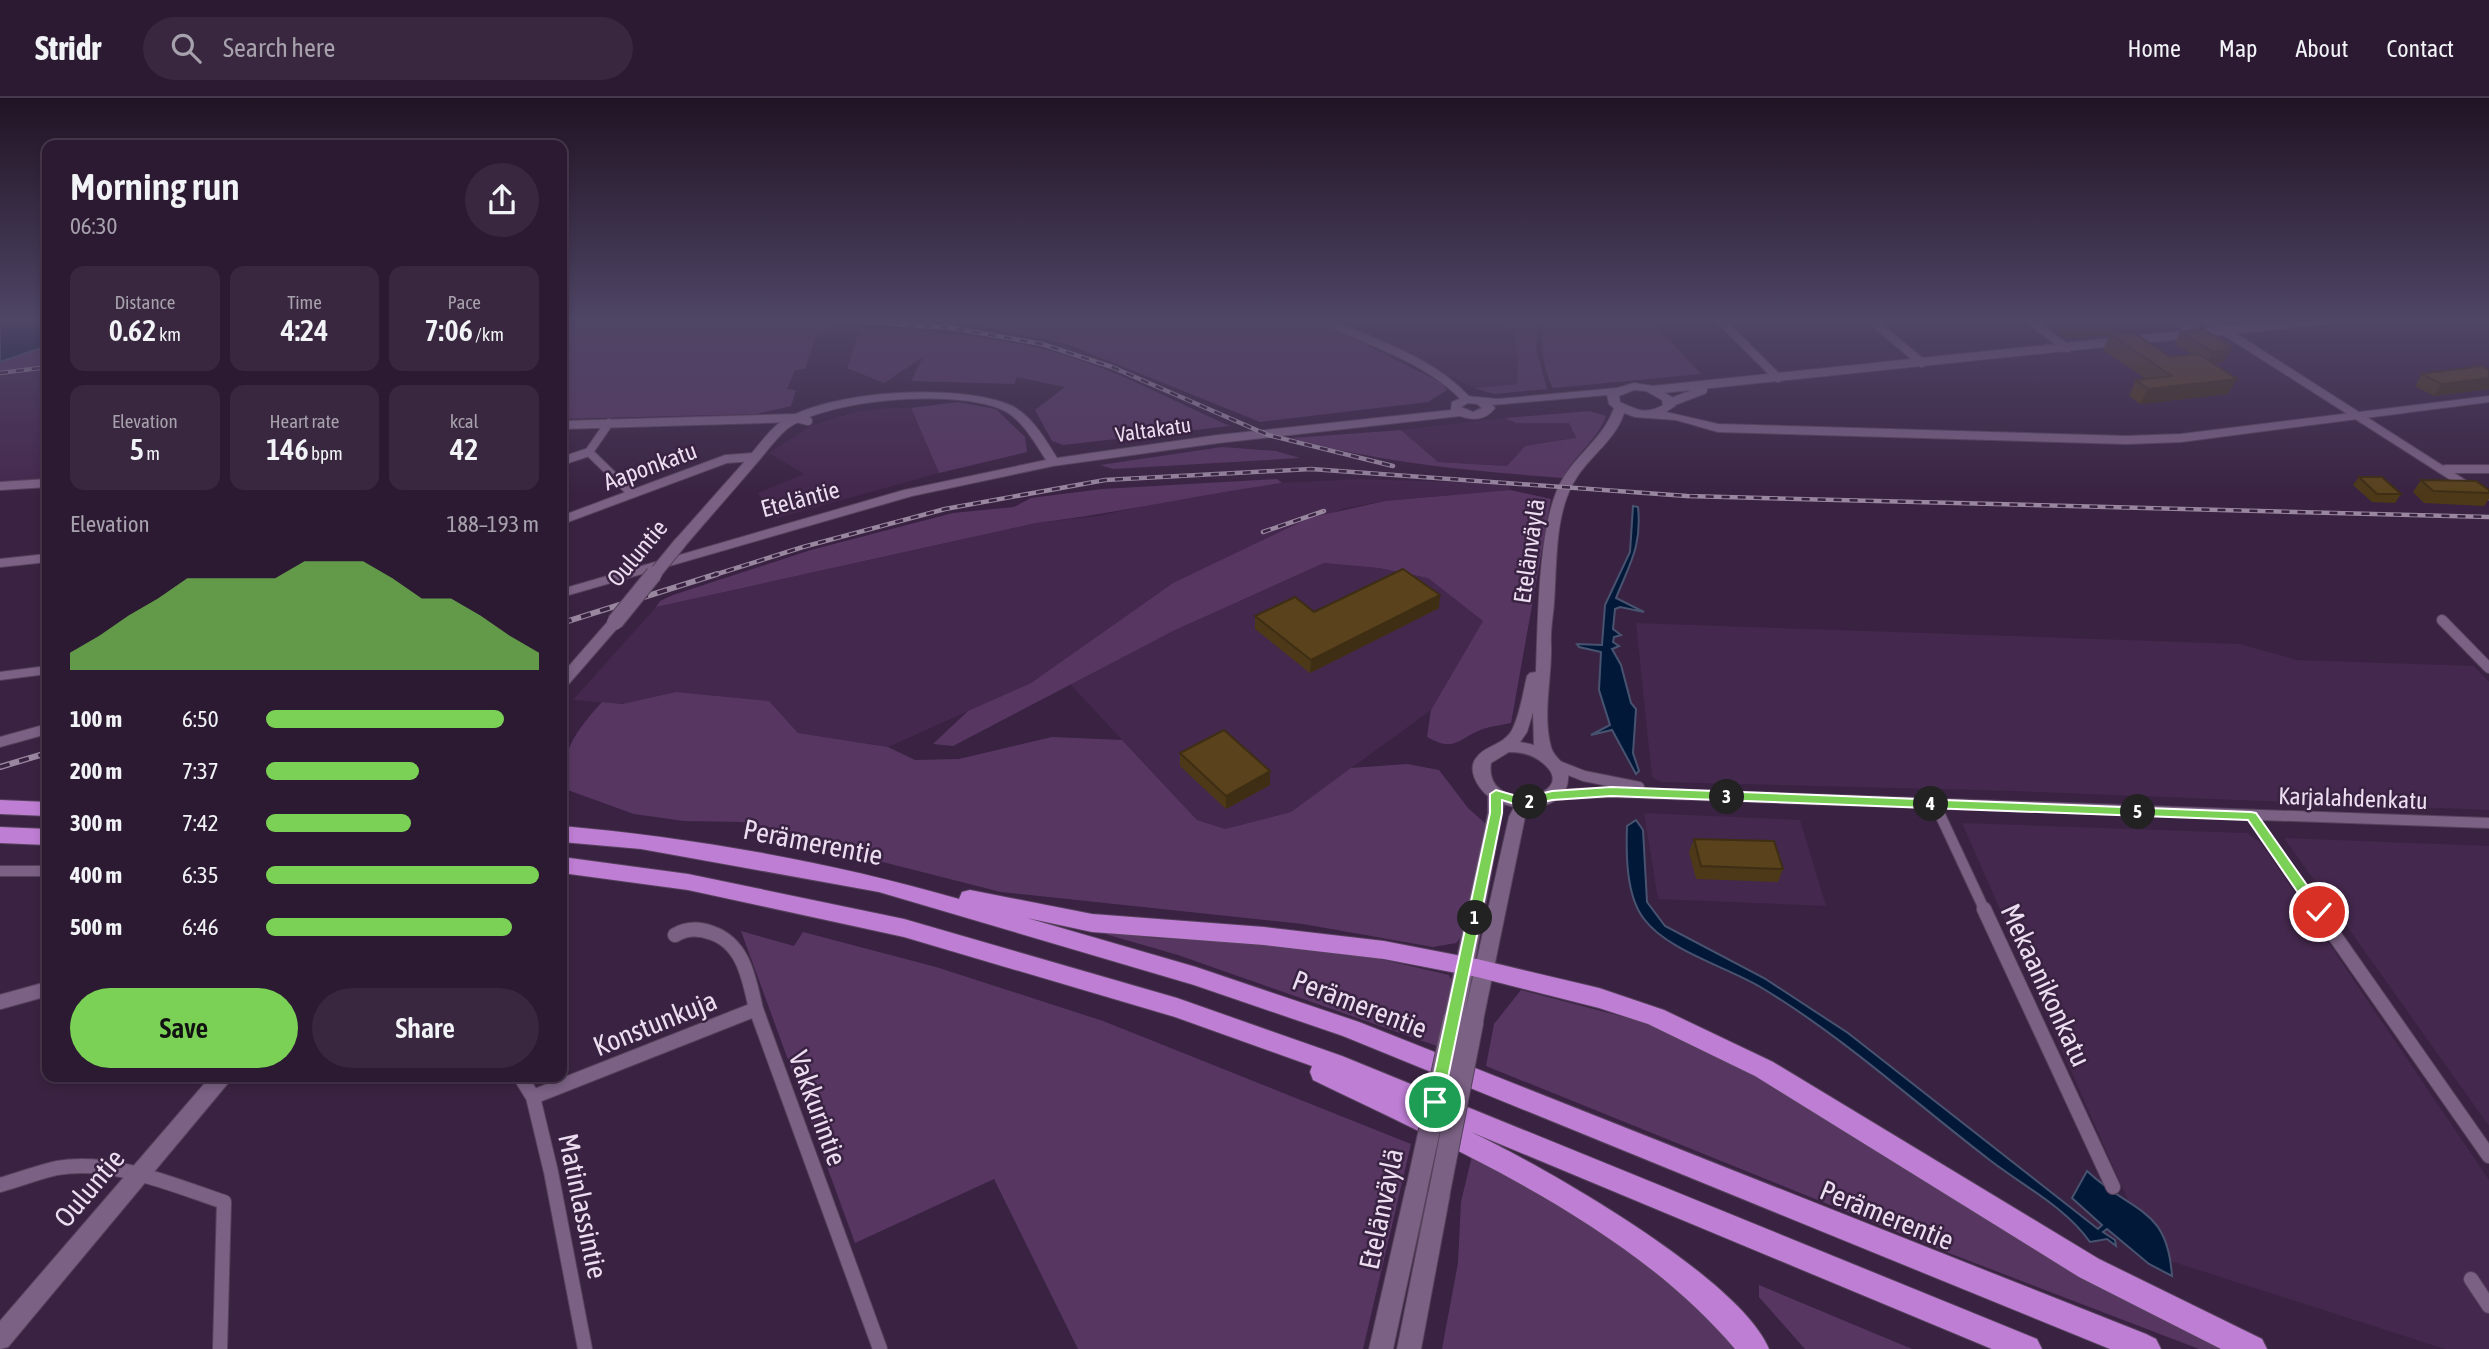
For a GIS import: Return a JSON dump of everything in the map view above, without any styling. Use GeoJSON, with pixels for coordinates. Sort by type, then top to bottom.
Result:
{"type":"FeatureCollection","features":[{"type":"Feature","properties":{"kind":"highway"},"geometry":{"type":"LineString","coordinates":[[0,807],[42,809]]}},
{"type":"Feature","properties":{"kind":"highway","name":"Perämerentie"},"geometry":{"type":"LineString","coordinates":[[567,834],[641,841],[879,884],[1147,960],[1350,1029],[2146,1349]]}},
{"type":"Feature","properties":{"kind":"highway"},"geometry":{"type":"LineString","coordinates":[[0,835],[42,837]]}},
{"type":"Feature","properties":{"kind":"highway"},"geometry":{"type":"LineString","coordinates":[[567,866],[688,881],[904,928],[1177,1008],[1334,1063],[2027,1349]]}},
{"type":"Feature","properties":{"kind":"highway"},"geometry":{"type":"LineString","coordinates":[[879,884],[914,885],[1092,923],[1264,936],[1384,950],[1476,968],[1599,998],[1656,1017],[1730,1051],[2035,1237],[2130,1289],[2252,1349]]}},
{"type":"Feature","properties":{"kind":"highway"},"geometry":{"type":"LineString","coordinates":[[1177,1008],[1225,1035],[1328,1074],[1364,1091],[1483,1150],[1564,1196],[1657,1257],[1723,1312],[1754,1349]]}},
{"type":"Feature","properties":{"kind":"main road"},"geometry":{"type":"LineString","coordinates":[[1617,401],[1637,387],[1653,390],[1665,396],[1662,411]]}},
{"type":"Feature","properties":{"kind":"main road","name":"Ouluntie"},"geometry":{"type":"LineString","coordinates":[[567,677],[754,457],[802,419],[891,400],[943,397],[997,404],[1017,415],[1040,441],[1053,462]]}},
{"type":"Feature","properties":{"kind":"main road","name":"Valtakatu"},"geometry":{"type":"LineString","coordinates":[[1053,462],[1425,415],[1461,405],[1475,416],[1485,407],[1584,398],[1617,401]]}},
{"type":"Feature","properties":{"kind":"main road"},"geometry":{"type":"LineString","coordinates":[[1617,401],[1718,428],[2133,440],[2181,438],[2489,399]]}},
{"type":"Feature","properties":{"kind":"main road","name":"Etelänväylä"},"geometry":{"type":"LineString","coordinates":[[1506,747],[1519,732],[1543,643],[1558,516],[1564,489],[1574,472],[1604,438],[1617,401]]}},
{"type":"Feature","properties":{"kind":"main road","name":"Etelänväylä"},"geometry":{"type":"LineString","coordinates":[[1604,438],[1662,411]]}},
{"type":"Feature","properties":{"kind":"main road","name":"Eteläntie"},"geometry":{"type":"LineString","coordinates":[[567,592],[909,493],[1053,462]]}},
{"type":"Feature","properties":{"kind":"main road","name":"Etelänväylä"},"geometry":{"type":"LineString","coordinates":[[1543,643],[1545,657],[1539,735],[1551,760]]}},
{"type":"Feature","properties":{"kind":"main road"},"geometry":{"type":"LineString","coordinates":[[0,742],[42,730]]}},
{"type":"Feature","properties":{"kind":"main road"},"geometry":{"type":"LineString","coordinates":[[1506,747],[1527,748],[1551,760],[1561,776],[1559,786],[1552,795],[1524,803],[1496,794],[1482,778],[1481,766],[1488,755],[1506,747]]}},
{"type":"Feature","properties":{"kind":"main road","name":"Etelänväylä"},"geometry":{"type":"LineString","coordinates":[[1476,968],[1496,813],[1496,794]]}},
{"type":"Feature","properties":{"kind":"main road","name":"Etelänväylä"},"geometry":{"type":"LineString","coordinates":[[1409,1349],[1428,1190],[1463,1020],[1517,817],[1524,803]]}},
{"type":"Feature","properties":{"kind":"main road","name":"Ouluntie"},"geometry":{"type":"LineString","coordinates":[[0,1339],[219,1082]]}},
{"type":"Feature","properties":{"kind":"main road","name":"Etelänväylä"},"geometry":{"type":"LineString","coordinates":[[1381,1349],[1428,1190]]}},
{"type":"Feature","properties":{"kind":"street"},"geometry":{"type":"LineString","coordinates":[[1442,377],[1458,388],[1461,405]]}},
{"type":"Feature","properties":{"kind":"street"},"geometry":{"type":"LineString","coordinates":[[1653,390],[1760,377]]}},
{"type":"Feature","properties":{"kind":"street"},"geometry":{"type":"LineString","coordinates":[[1769,377],[1784,377]]}},
{"type":"Feature","properties":{"kind":"street"},"geometry":{"type":"LineString","coordinates":[[2297,377],[2478,493],[2489,496]]}},
{"type":"Feature","properties":{"kind":"street"},"geometry":{"type":"LineString","coordinates":[[1662,411],[1681,396],[1702,390],[1768,383],[1778,378]]}},
{"type":"Feature","properties":{"kind":"street"},"geometry":{"type":"LineString","coordinates":[[567,425],[802,419]]}},
{"type":"Feature","properties":{"kind":"street"},"geometry":{"type":"LineString","coordinates":[[567,459],[589,452],[609,423]]}},
{"type":"Feature","properties":{"kind":"street"},"geometry":{"type":"LineString","coordinates":[[589,452],[632,494]]}},
{"type":"Feature","properties":{"kind":"street","name":"Aaponkatu"},"geometry":{"type":"LineString","coordinates":[[567,518],[726,459],[754,457]]}},
{"type":"Feature","properties":{"kind":"street"},"geometry":{"type":"LineString","coordinates":[[2443,469],[2489,469]]}},
{"type":"Feature","properties":{"kind":"street"},"geometry":{"type":"LineString","coordinates":[[0,486],[42,483]]}},
{"type":"Feature","properties":{"kind":"street"},"geometry":{"type":"LineString","coordinates":[[0,562],[42,558]]}},
{"type":"Feature","properties":{"kind":"street"},"geometry":{"type":"LineString","coordinates":[[2442,620],[2489,668]]}},
{"type":"Feature","properties":{"kind":"street"},"geometry":{"type":"LineString","coordinates":[[0,676],[42,671]]}},
{"type":"Feature","properties":{"kind":"street","name":"Karjalahdenkatu"},"geometry":{"type":"LineString","coordinates":[[1551,760],[1584,776],[1669,794]]}},
{"type":"Feature","properties":{"kind":"street","name":"Karjalahdenkatu"},"geometry":{"type":"LineString","coordinates":[[1552,795],[1611,792],[2489,824]]}},
{"type":"Feature","properties":{"kind":"street","name":"Mekaanikonkatu"},"geometry":{"type":"LineString","coordinates":[[1935,804],[2113,1187]]}},
{"type":"Feature","properties":{"kind":"street"},"geometry":{"type":"LineString","coordinates":[[2251,816],[2489,1156]]}},
{"type":"Feature","properties":{"kind":"street"},"geometry":{"type":"LineString","coordinates":[[0,871],[42,871]]}},
{"type":"Feature","properties":{"kind":"street","name":"Vakkurintie"},"geometry":{"type":"LineString","coordinates":[[675,935],[689,929],[700,929],[721,936],[735,946],[743,959],[756,1009],[880,1349]]}},
{"type":"Feature","properties":{"kind":"street"},"geometry":{"type":"LineString","coordinates":[[0,1002],[42,990]]}},
{"type":"Feature","properties":{"kind":"street","name":"Konstunkuja"},"geometry":{"type":"LineString","coordinates":[[533,1097],[756,1009]]}},
{"type":"Feature","properties":{"kind":"street","name":"Matinlassintie"},"geometry":{"type":"LineString","coordinates":[[524,1082],[533,1097],[553,1182],[585,1349]]}},
{"type":"Feature","properties":{"kind":"street"},"geometry":{"type":"LineString","coordinates":[[0,1185],[67,1167],[97,1167],[139,1175],[224,1202],[220,1349]]}},
{"type":"Feature","properties":{"kind":"street"},"geometry":{"type":"LineString","coordinates":[[2471,1279],[2489,1306]]}},
{"type":"Feature","properties":{"kind":"shaded area"},"geometry":{"type":"Polygon","coordinates":[[[0,377],[42,377],[42,479],[0,482],[0,377]]]}},
{"type":"Feature","properties":{"kind":"shaded area"},"geometry":{"type":"Polygon","coordinates":[[[567,377],[792,377],[787,389],[796,390],[791,406],[757,414],[567,419],[567,377]]]}},
{"type":"Feature","properties":{"kind":"shaded area"},"geometry":{"type":"Polygon","coordinates":[[[870,377],[892,377],[884,383],[870,377]]]}},
{"type":"Feature","properties":{"kind":"shaded area"},"geometry":{"type":"Polygon","coordinates":[[[913,377],[1017,377],[1014,384],[911,381],[913,377]]]}},
{"type":"Feature","properties":{"kind":"shaded area"},"geometry":{"type":"Polygon","coordinates":[[[1019,377],[1124,377],[1230,426],[1063,445],[1052,441],[1035,410],[1065,387],[1019,377]]]}},
{"type":"Feature","properties":{"kind":"shaded area"},"geometry":{"type":"Polygon","coordinates":[[[1150,377],[1431,377],[1442,383],[1447,390],[1428,402],[1260,422],[1150,377]]]}},
{"type":"Feature","properties":{"kind":"shaded area"},"geometry":{"type":"Polygon","coordinates":[[[1453,377],[1517,377],[1517,384],[1474,388],[1453,377]]]}},
{"type":"Feature","properties":{"kind":"shaded area"},"geometry":{"type":"Polygon","coordinates":[[[1517,377],[1544,377],[1547,389],[1494,394],[1474,388],[1517,384],[1517,377]]]}},
{"type":"Feature","properties":{"kind":"shaded area"},"geometry":{"type":"Polygon","coordinates":[[[1549,377],[1665,377],[1553,388],[1549,377]]]}},
{"type":"Feature","properties":{"kind":"shaded area"},"geometry":{"type":"Polygon","coordinates":[[[958,402],[996,409],[1025,437],[1027,452],[939,473],[911,408],[958,402]]]}},
{"type":"Feature","properties":{"kind":"shaded area"},"geometry":{"type":"Polygon","coordinates":[[[911,408],[939,473],[777,518],[758,493],[804,474],[769,453],[810,426],[854,412],[911,408]]]}},
{"type":"Feature","properties":{"kind":"shaded area"},"geometry":{"type":"Polygon","coordinates":[[[1589,411],[1606,416],[1603,424],[1563,478],[1392,460],[1292,438],[1401,430],[1438,462],[1507,466],[1525,446],[1576,438],[1569,423],[1516,423],[1505,418],[1589,411]]]}},
{"type":"Feature","properties":{"kind":"shaded area"},"geometry":{"type":"Polygon","coordinates":[[[1505,418],[1516,423],[1569,423],[1576,439],[1525,446],[1507,466],[1438,462],[1401,430],[1505,418]]]}},
{"type":"Feature","properties":{"kind":"shaded area"},"geometry":{"type":"Polygon","coordinates":[[[1222,447],[1276,451],[1300,458],[1113,469],[1100,465],[1222,447]]]}},
{"type":"Feature","properties":{"kind":"shaded area"},"geometry":{"type":"Polygon","coordinates":[[[1277,479],[1282,483],[1036,523],[656,607],[660,601],[673,595],[811,550],[953,513],[1014,507],[1031,498],[1102,489],[1277,479]]]}},
{"type":"Feature","properties":{"kind":"shaded area"},"geometry":{"type":"Polygon","coordinates":[[[1361,479],[1509,484],[1510,490],[1385,501],[1342,509],[1173,583],[1031,683],[888,747],[798,733],[769,701],[676,692],[622,704],[573,700],[656,607],[1036,523],[1097,516],[1204,493],[1282,483],[1361,479]]]}},
{"type":"Feature","properties":{"kind":"shaded area"},"geometry":{"type":"Polygon","coordinates":[[[1510,490],[1551,499],[1511,723],[1483,729],[1451,744],[1427,737],[1431,710],[1483,621],[1428,578],[1379,568],[1324,563],[1173,631],[953,746],[933,744],[968,711],[1031,683],[1173,583],[1309,518],[1385,501],[1510,490]]]}},
{"type":"Feature","properties":{"kind":"shaded area"},"geometry":{"type":"Polygon","coordinates":[[[1324,563],[1379,568],[1428,578],[1483,621],[1431,710],[1291,812],[1225,829],[1197,820],[1069,683],[1173,631],[1324,563]]]}},
{"type":"Feature","properties":{"kind":"shaded area"},"geometry":{"type":"Polygon","coordinates":[[[1636,623],[2240,644],[2297,660],[2474,666],[2489,682],[2489,810],[2014,791],[1661,782],[1652,777],[1636,623]]]}},
{"type":"Feature","properties":{"kind":"shaded area"},"geometry":{"type":"Polygon","coordinates":[[[676,692],[769,701],[798,733],[888,747],[915,760],[959,759],[1052,737],[1122,740],[1197,820],[1225,829],[1291,812],[1351,768],[1407,764],[1439,770],[1468,808],[1486,824],[1463,935],[1456,943],[1433,947],[1303,924],[1001,892],[863,857],[824,838],[742,822],[684,821],[634,814],[567,790],[567,755],[572,741],[602,702],[622,704],[676,692]]]}},
{"type":"Feature","properties":{"kind":"shaded area"},"geometry":{"type":"Polygon","coordinates":[[[1644,813],[1800,820],[1826,906],[1658,899],[1644,813]]]}},
{"type":"Feature","properties":{"kind":"shaded area"},"geometry":{"type":"Polygon","coordinates":[[[1962,823],[2247,833],[2261,843],[2489,1180],[2489,1349],[2445,1349],[2152,1255],[1962,823]]]}},
{"type":"Feature","properties":{"kind":"shaded area"},"geometry":{"type":"Polygon","coordinates":[[[2284,838],[2489,846],[2489,1126],[2284,838]]]}},
{"type":"Feature","properties":{"kind":"shaded area"},"geometry":{"type":"Polygon","coordinates":[[[1081,927],[1153,938],[1265,944],[1367,956],[1449,975],[1452,982],[1437,1046],[1178,955],[1081,927]]]}},
{"type":"Feature","properties":{"kind":"shaded area"},"geometry":{"type":"Polygon","coordinates":[[[741,931],[794,946],[803,932],[936,967],[1103,1021],[1411,1144],[1363,1349],[1078,1349],[994,1179],[855,1243],[741,931]]]}},
{"type":"Feature","properties":{"kind":"shaded area"},"geometry":{"type":"Polygon","coordinates":[[[1521,990],[1643,1022],[1726,1059],[2225,1349],[2199,1349],[1954,1255],[1486,1066],[1494,1024],[1521,990]]]}},
{"type":"Feature","properties":{"kind":"shaded area"},"geometry":{"type":"Polygon","coordinates":[[[1472,1156],[1579,1219],[1647,1265],[1709,1319],[1737,1349],[1442,1349],[1458,1263],[1461,1202],[1472,1156]]]}},
{"type":"Feature","properties":{"kind":"shaded area"},"geometry":{"type":"Polygon","coordinates":[[[1759,1285],[1912,1349],[1805,1349],[1759,1297],[1759,1285]]]}},
{"type":"Feature","properties":{"kind":"water"},"geometry":{"type":"Polygon","coordinates":[[[1633,506],[1638,507],[1636,544],[1616,598],[1644,612],[1620,607],[1615,609],[1613,629],[1621,635],[1614,637],[1613,642],[1619,646],[1612,649],[1621,665],[1631,703],[1636,709],[1633,753],[1639,771],[1636,774],[1612,730],[1591,735],[1610,725],[1599,690],[1601,652],[1579,647],[1577,644],[1602,645],[1605,605],[1630,552],[1633,506]]]}},
{"type":"Feature","properties":{"kind":"water"},"geometry":{"type":"Polygon","coordinates":[[[1636,820],[1643,830],[1647,902],[1665,926],[1764,978],[1848,1033],[2098,1229],[2102,1225],[2072,1198],[2087,1171],[2155,1224],[2169,1253],[2172,1276],[2149,1264],[2107,1229],[2103,1232],[2115,1240],[2116,1246],[2107,1239],[2090,1242],[2057,1208],[1991,1161],[1793,1007],[1748,980],[1683,949],[1655,930],[1638,910],[1630,887],[1627,826],[1636,820]]]}},
{"type":"Feature","properties":{"kind":"building"},"geometry":{"type":"Polygon","coordinates":[[[2160,377],[2237,379],[2148,389],[2136,380],[2160,377]]]}},
{"type":"Feature","properties":{"kind":"building"},"geometry":{"type":"Polygon","coordinates":[[[2428,377],[2489,377],[2489,378],[2441,384],[2428,377]]]}},
{"type":"Feature","properties":{"kind":"building"},"geometry":{"type":"Polygon","coordinates":[[[2359,477],[2382,477],[2401,494],[2377,494],[2359,477]]]}},
{"type":"Feature","properties":{"kind":"building"},"geometry":{"type":"Polygon","coordinates":[[[2421,480],[2476,481],[2489,490],[2489,493],[2433,491],[2421,480]]]}},
{"type":"Feature","properties":{"kind":"building"},"geometry":{"type":"Polygon","coordinates":[[[1403,569],[1440,595],[1311,660],[1255,616],[1295,597],[1314,612],[1403,569]]]}},
{"type":"Feature","properties":{"kind":"building"},"geometry":{"type":"Polygon","coordinates":[[[1224,730],[1270,771],[1226,796],[1180,753],[1224,730]]]}},
{"type":"Feature","properties":{"kind":"building"},"geometry":{"type":"Polygon","coordinates":[[[1694,839],[1774,841],[1783,869],[1701,866],[1694,839]]]}},
{"type":"Feature","properties":{"kind":"railway"},"geometry":{"type":"LineString","coordinates":[[1136,377],[1268,435],[1393,466]]}},
{"type":"Feature","properties":{"kind":"railway"},"geometry":{"type":"LineString","coordinates":[[711,576],[803,547],[945,509],[1105,480],[1311,469],[1687,496],[2489,517]]}},
{"type":"Feature","properties":{"kind":"railway"},"geometry":{"type":"LineString","coordinates":[[1263,532],[1324,511]]}},
{"type":"Feature","properties":{"kind":"railway"},"geometry":{"type":"LineString","coordinates":[[567,621],[717,574]]}},
{"type":"Feature","properties":{"kind":"railway"},"geometry":{"type":"LineString","coordinates":[[0,767],[42,754]]}},
{"type":"Feature","properties":{"kind":"route"},"geometry":{"type":"LineString","coordinates":[[1435,1102],[1496,813],[1496,794],[1524,803],[1539,801],[1552,795],[1611,792],[2251,816],[2319,912]]}}]}
